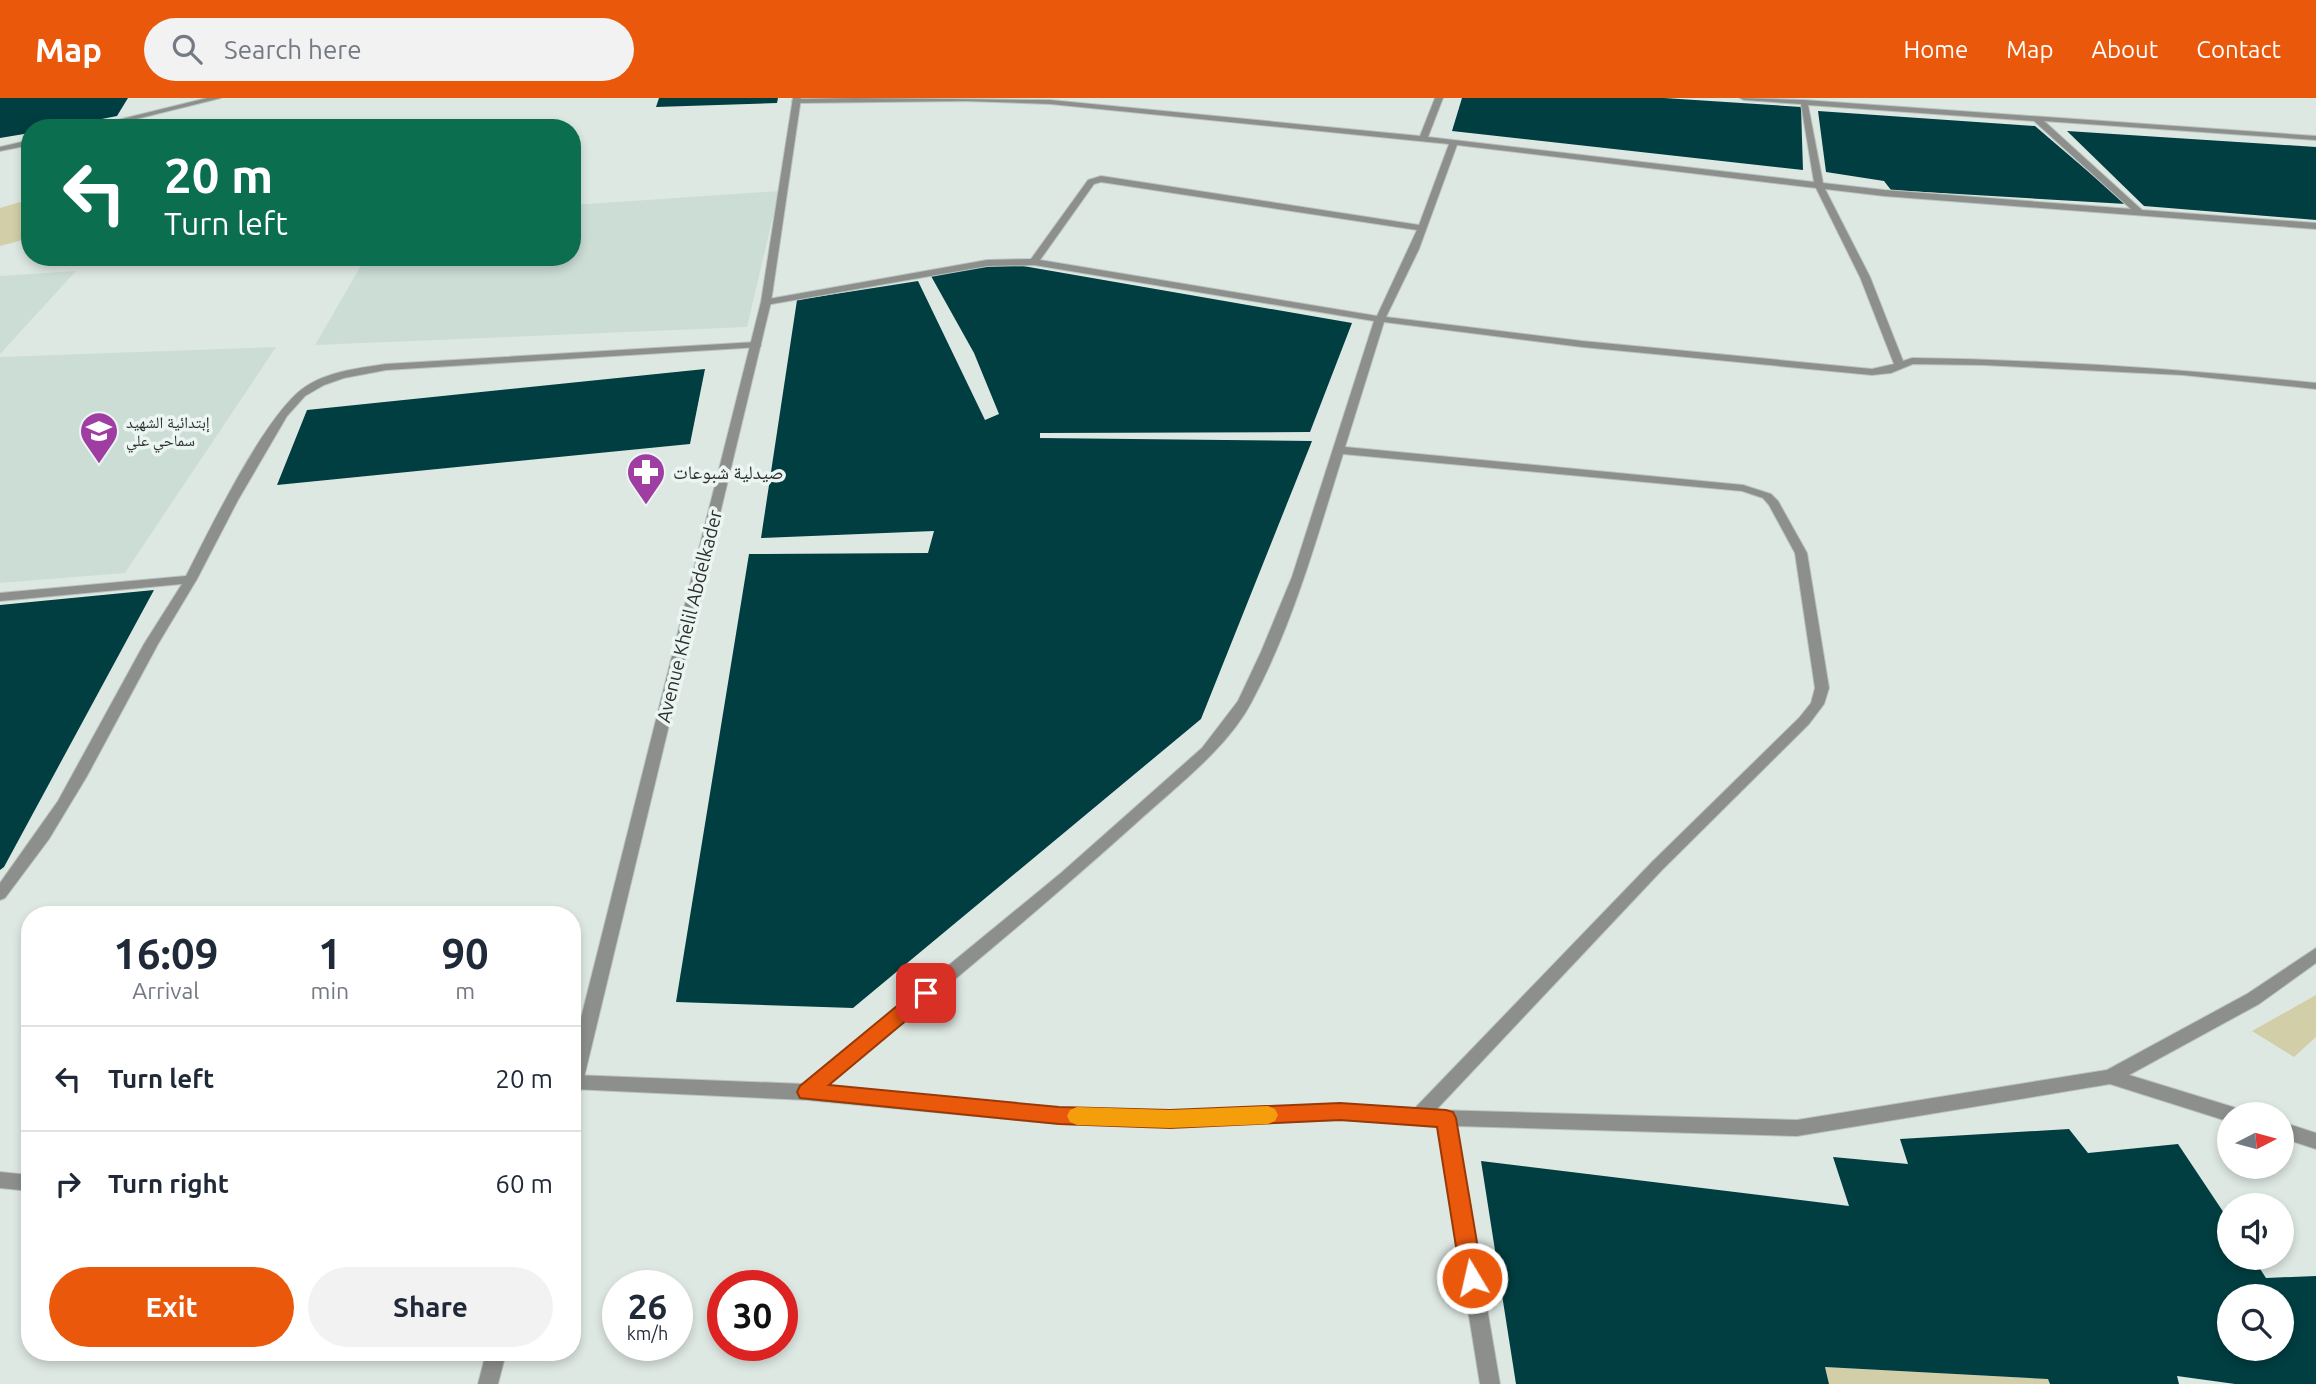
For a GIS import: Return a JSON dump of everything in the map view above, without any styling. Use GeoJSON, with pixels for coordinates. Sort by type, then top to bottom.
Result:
{"type":"FeatureCollection","features":[{"type":"Feature","properties":{"kind":"street"},"geometry":{"type":"LineString","coordinates":[[127,119],[217,98]]}},
{"type":"Feature","properties":{"kind":"street"},"geometry":{"type":"LineString","coordinates":[[1423,139],[1439,98]]}},
{"type":"Feature","properties":{"kind":"street"},"geometry":{"type":"LineString","coordinates":[[1744,98],[1959,110],[2037,119],[2316,138]]}},
{"type":"Feature","properties":{"kind":"street"},"geometry":{"type":"LineString","coordinates":[[796,99],[1050,102],[1423,139],[1819,185],[1997,202],[2316,226]]}},
{"type":"Feature","properties":{"kind":"street","name":"Avenue Khelil Abdelkader"},"geometry":{"type":"LineString","coordinates":[[581,1054],[766,302],[796,99]]}},
{"type":"Feature","properties":{"kind":"street"},"geometry":{"type":"LineString","coordinates":[[1804,102],[1819,185],[1864,277],[1900,366]]}},
{"type":"Feature","properties":{"kind":"street"},"geometry":{"type":"LineString","coordinates":[[2037,119],[2138,211]]}},
{"type":"Feature","properties":{"kind":"street"},"geometry":{"type":"LineString","coordinates":[[0,149],[21,144]]}},
{"type":"Feature","properties":{"kind":"street"},"geometry":{"type":"LineString","coordinates":[[807,1092],[1066,877],[1208,751],[1244,704],[1298,577],[1380,319],[1422,228],[1454,144]]}},
{"type":"Feature","properties":{"kind":"street"},"geometry":{"type":"LineString","coordinates":[[1034,262],[1091,182],[1101,179],[1422,228]]}},
{"type":"Feature","properties":{"kind":"street"},"geometry":{"type":"LineString","coordinates":[[766,302],[987,263],[1034,262],[1380,319],[1582,344],[1872,372],[1918,360],[1983,362],[2183,372],[2316,386]]}},
{"type":"Feature","properties":{"kind":"street"},"geometry":{"type":"LineString","coordinates":[[0,894],[44,833],[94,751],[156,636],[191,579],[223,514],[282,415],[301,394],[317,384],[349,373],[386,368],[756,345]]}},
{"type":"Feature","properties":{"kind":"street"},"geometry":{"type":"LineString","coordinates":[[1340,450],[1743,488],[1767,496],[1774,503],[1801,553],[1822,688],[1817,704],[1804,720],[1657,866],[1418,1117]]}},
{"type":"Feature","properties":{"kind":"street"},"geometry":{"type":"LineString","coordinates":[[0,597],[191,579]]}},
{"type":"Feature","properties":{"kind":"street"},"geometry":{"type":"LineString","coordinates":[[581,1086],[807,1092],[1059,1116],[1170,1119],[1340,1112],[1446,1118],[1797,1128],[2110,1077],[2252,999],[2316,954]]}},
{"type":"Feature","properties":{"kind":"street"},"geometry":{"type":"LineString","coordinates":[[2110,1077],[2217,1110]]}},
{"type":"Feature","properties":{"kind":"street"},"geometry":{"type":"LineString","coordinates":[[1446,1118],[1490,1384]]}},
{"type":"Feature","properties":{"kind":"street"},"geometry":{"type":"LineString","coordinates":[[2294,1134],[2316,1141]]}},
{"type":"Feature","properties":{"kind":"street"},"geometry":{"type":"LineString","coordinates":[[0,1180],[21,1181]]}},
{"type":"Feature","properties":{"kind":"street"},"geometry":{"type":"LineString","coordinates":[[488,1384],[494,1361]]}},
{"type":"Feature","properties":{"kind":"shaded area"},"geometry":{"type":"Polygon","coordinates":[[[779,191],[747,327],[315,345],[361,266],[581,266],[581,204],[779,191]]]}},
{"type":"Feature","properties":{"kind":"shaded area"},"geometry":{"type":"Polygon","coordinates":[[[21,203],[21,240],[0,246],[0,208],[21,203]]]}},
{"type":"Feature","properties":{"kind":"shaded area"},"geometry":{"type":"Polygon","coordinates":[[[76,271],[0,354],[0,276],[76,271]]]}},
{"type":"Feature","properties":{"kind":"shaded area","name":"إبتدائية الشهيد سماحي علي"},"geometry":{"type":"Polygon","coordinates":[[[276,347],[125,573],[0,583],[0,357],[276,347]]]}},
{"type":"Feature","properties":{"kind":"shaded area"},"geometry":{"type":"Polygon","coordinates":[[[2316,995],[2316,1037],[2294,1057],[2252,1031],[2316,995]]]}},
{"type":"Feature","properties":{"kind":"shaded area"},"geometry":{"type":"Polygon","coordinates":[[[1825,1367],[2048,1379],[2050,1384],[1829,1384],[1825,1367]]]}},
{"type":"Feature","properties":{"kind":"building"},"geometry":{"type":"Polygon","coordinates":[[[0,98],[128,98],[117,116],[102,119],[21,119],[21,134],[0,138],[0,98]]]}},
{"type":"Feature","properties":{"kind":"building"},"geometry":{"type":"Polygon","coordinates":[[[659,98],[778,98],[777,103],[656,107],[659,98]]]}},
{"type":"Feature","properties":{"kind":"building"},"geometry":{"type":"Polygon","coordinates":[[[1462,98],[1664,98],[1801,107],[1803,170],[1452,131],[1462,98]]]}},
{"type":"Feature","properties":{"kind":"building"},"geometry":{"type":"Polygon","coordinates":[[[1818,111],[2035,126],[2126,204],[1891,190],[1884,181],[1826,172],[1818,111]]]}},
{"type":"Feature","properties":{"kind":"building"},"geometry":{"type":"Polygon","coordinates":[[[2067,131],[2316,147],[2316,220],[2144,206],[2067,131]]]}},
{"type":"Feature","properties":{"kind":"building"},"geometry":{"type":"Polygon","coordinates":[[[1006,263],[1352,323],[1310,432],[1040,433],[1040,438],[1312,441],[1201,719],[853,1008],[676,1002],[749,554],[928,553],[934,531],[761,538],[797,300],[918,281],[985,420],[999,414],[974,353],[931,276],[1006,263]]]}},
{"type":"Feature","properties":{"kind":"building"},"geometry":{"type":"Polygon","coordinates":[[[705,369],[690,444],[277,485],[307,410],[705,369]]]}},
{"type":"Feature","properties":{"kind":"building"},"geometry":{"type":"Polygon","coordinates":[[[154,590],[4,867],[0,870],[0,605],[154,590]]]}},
{"type":"Feature","properties":{"kind":"building"},"geometry":{"type":"Polygon","coordinates":[[[2069,1129],[2088,1153],[2178,1144],[2217,1202],[2217,1270],[2261,1270],[2266,1278],[2316,1276],[2316,1384],[2235,1384],[2177,1376],[2179,1384],[2050,1384],[2048,1379],[1825,1367],[1829,1384],[1516,1384],[1481,1161],[1849,1206],[1833,1157],[1908,1164],[1900,1139],[2069,1129]]]}},
{"type":"Feature","properties":{"kind":"slow traffic"},"geometry":{"type":"LineString","coordinates":[[1077,1116],[1170,1119],[1268,1115]]}},
{"type":"Feature","properties":{"kind":"place","name":"إبتدائية الشهيد سماحي علي"},"geometry":{"type":"Point","coordinates":[99,465]}},
{"type":"Feature","properties":{"kind":"place","name":"صيدلية شبوعات"},"geometry":{"type":"Point","coordinates":[646,506]}},
{"type":"Feature","properties":{"kind":"route"},"geometry":{"type":"LineString","coordinates":[[926,993],[807,1092],[1059,1116],[1170,1119],[1340,1112],[1446,1118],[1472,1278]]}}]}
